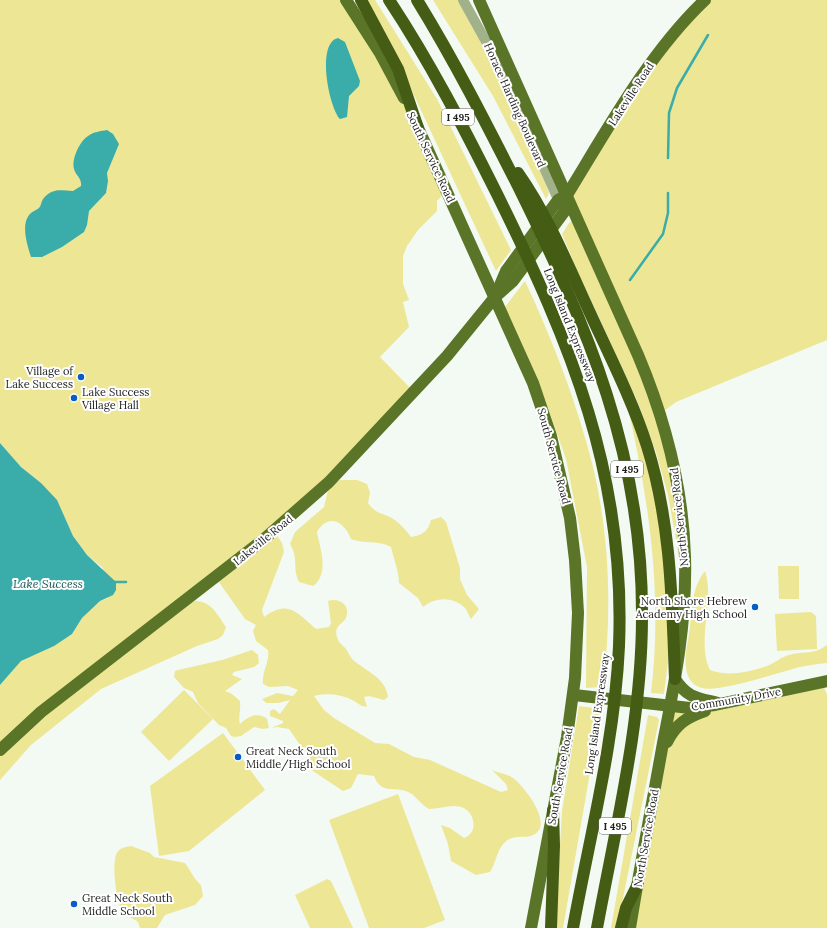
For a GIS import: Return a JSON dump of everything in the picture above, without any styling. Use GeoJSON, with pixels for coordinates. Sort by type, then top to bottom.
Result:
{"type":"FeatureCollection","features":[{"type":"Feature","properties":{"kind":"highway"},"geometry":{"type":"LineString","coordinates":[[361,0],[398,69],[418,128]]}},
{"type":"Feature","properties":{"kind":"highway","name":"Long Island Expressway"},"geometry":{"type":"LineString","coordinates":[[389,0],[438,80],[535,273],[576,370],[593,423],[606,477],[615,532],[618,573],[619,644],[611,722],[573,928]]}},
{"type":"Feature","properties":{"kind":"highway","name":"Long Island Expressway"},"geometry":{"type":"LineString","coordinates":[[417,0],[457,67],[496,141],[531,200],[562,264],[580,318],[600,370],[616,423],[629,478],[638,533],[642,588],[642,643],[634,723],[597,928]]}},
{"type":"Feature","properties":{"kind":"highway"},"geometry":{"type":"LineString","coordinates":[[562,264],[634,412],[653,468],[662,510],[670,568],[675,679]]}},
{"type":"Feature","properties":{"kind":"highway"},"geometry":{"type":"LineString","coordinates":[[551,928],[554,846],[553,810]]}},
{"type":"Feature","properties":{"kind":"highway"},"geometry":{"type":"LineString","coordinates":[[621,928],[626,908],[638,884]]}},
{"type":"Feature","properties":{"kind":"main road","name":"South Service Road"},"geometry":{"type":"LineString","coordinates":[[346,0],[380,53],[418,128],[495,297],[538,395],[551,436],[565,490],[574,546],[578,594],[578,645],[574,695],[531,928]]}},
{"type":"Feature","properties":{"kind":"main road","name":"Horace Harding Boulevard"},"geometry":{"type":"LineString","coordinates":[[479,0],[562,198]]}},
{"type":"Feature","properties":{"kind":"main road","name":"Lakeville Road"},"geometry":{"type":"LineString","coordinates":[[495,297],[506,271],[562,198],[655,58],[675,30],[705,0]]}},
{"type":"Feature","properties":{"kind":"main road","name":"Lakeville Road"},"geometry":{"type":"LineString","coordinates":[[0,750],[41,712],[257,545],[306,504],[350,461],[447,356],[495,297],[513,281],[564,212],[562,198]]}},
{"type":"Feature","properties":{"kind":"main road","name":"North Service Road"},"geometry":{"type":"LineString","coordinates":[[562,198],[644,367],[660,414],[674,464],[685,557],[683,615],[675,679],[630,928]]}},
{"type":"Feature","properties":{"kind":"main road"},"geometry":{"type":"LineString","coordinates":[[675,679],[683,690],[689,695],[723,704]]}},
{"type":"Feature","properties":{"kind":"main road","name":"Community Drive"},"geometry":{"type":"LineString","coordinates":[[574,695],[670,707],[698,708],[723,704],[827,681]]}},
{"type":"Feature","properties":{"kind":"main road"},"geometry":{"type":"LineString","coordinates":[[662,752],[672,732],[680,722],[693,715],[723,704]]}},
{"type":"Feature","properties":{"kind":"street","name":"Horace Harding Boulevard"},"geometry":{"type":"LineString","coordinates":[[463,0],[493,54],[562,198]]}},
{"type":"Feature","properties":{"kind":"shaded area"},"geometry":{"type":"Polygon","coordinates":[[[0,0],[344,0],[394,83],[445,192],[437,201],[437,211],[418,230],[407,246],[403,256],[403,284],[409,300],[403,302],[409,327],[380,357],[415,393],[275,532],[282,543],[284,552],[262,610],[264,617],[280,609],[292,610],[298,613],[316,629],[329,627],[331,623],[328,601],[334,600],[344,604],[347,609],[347,613],[345,620],[336,630],[338,640],[353,660],[375,676],[384,685],[388,697],[384,700],[369,696],[364,697],[367,707],[338,695],[328,694],[314,696],[324,710],[334,718],[375,743],[389,744],[414,757],[430,760],[501,792],[508,790],[506,784],[492,770],[511,777],[518,782],[530,796],[535,805],[541,822],[540,829],[532,836],[517,837],[509,839],[505,842],[500,848],[490,872],[476,875],[451,861],[448,844],[441,825],[450,828],[464,838],[469,835],[472,832],[473,822],[472,817],[466,809],[453,806],[429,809],[412,794],[406,791],[381,786],[374,776],[358,774],[351,788],[343,791],[310,769],[307,755],[289,729],[277,727],[271,728],[283,723],[283,721],[270,716],[270,711],[274,709],[280,714],[290,700],[278,703],[266,703],[262,699],[277,693],[293,696],[298,690],[288,686],[269,687],[263,684],[268,659],[268,650],[256,641],[253,631],[256,625],[245,619],[216,578],[193,601],[199,601],[209,605],[213,609],[226,627],[223,635],[218,639],[197,646],[101,689],[31,745],[0,780],[0,685],[21,661],[72,634],[82,618],[100,601],[108,598],[103,568],[87,555],[73,536],[66,521],[41,483],[21,467],[0,443],[0,0]]]}},
{"type":"Feature","properties":{"kind":"shaded area"},"geometry":{"type":"Polygon","coordinates":[[[366,0],[375,0],[437,99],[511,250],[496,271],[391,46],[366,0]]]}},
{"type":"Feature","properties":{"kind":"shaded area"},"geometry":{"type":"Polygon","coordinates":[[[433,0],[459,0],[483,42],[546,185],[549,193],[546,199],[493,96],[433,0]]]}},
{"type":"Feature","properties":{"kind":"shaded area"},"geometry":{"type":"Polygon","coordinates":[[[705,0],[827,0],[827,340],[676,402],[660,414],[567,195],[599,142],[705,0]]]}},
{"type":"Feature","properties":{"kind":"shaded area"},"geometry":{"type":"Polygon","coordinates":[[[572,221],[606,294],[638,369],[661,434],[672,481],[681,544],[680,551],[678,551],[668,495],[656,452],[636,398],[562,234],[572,221]]]}},
{"type":"Feature","properties":{"kind":"shaded area"},"geometry":{"type":"Polygon","coordinates":[[[525,281],[555,349],[580,419],[599,494],[608,576],[608,632],[603,687],[586,688],[587,567],[566,459],[537,377],[505,307],[525,281]]]}},
{"type":"Feature","properties":{"kind":"shaded area"},"geometry":{"type":"Polygon","coordinates":[[[627,404],[637,426],[660,510],[670,645],[664,694],[651,693],[655,620],[652,547],[642,476],[627,404]]]}},
{"type":"Feature","properties":{"kind":"shaded area"},"geometry":{"type":"Polygon","coordinates":[[[340,480],[357,480],[367,484],[370,493],[368,503],[371,507],[396,521],[411,537],[424,532],[431,520],[441,517],[446,522],[460,568],[460,579],[467,595],[479,609],[471,619],[465,608],[455,601],[444,599],[438,600],[433,601],[423,607],[418,598],[399,583],[391,547],[351,539],[344,528],[336,522],[331,521],[326,523],[321,526],[317,532],[322,553],[323,568],[318,581],[313,586],[299,582],[293,549],[290,544],[295,532],[324,507],[329,486],[340,480]]]}},
{"type":"Feature","properties":{"kind":"shaded area"},"geometry":{"type":"Polygon","coordinates":[[[778,566],[799,566],[799,599],[779,599],[778,566]]]}},
{"type":"Feature","properties":{"kind":"shaded area"},"geometry":{"type":"Polygon","coordinates":[[[705,571],[708,583],[708,595],[705,647],[706,659],[710,670],[724,673],[746,672],[767,666],[786,656],[813,652],[827,645],[827,663],[800,667],[721,688],[710,689],[695,685],[686,668],[686,653],[694,595],[696,587],[705,571]]]}},
{"type":"Feature","properties":{"kind":"shaded area"},"geometry":{"type":"Polygon","coordinates":[[[811,612],[816,616],[817,649],[777,651],[775,614],[811,612]]]}},
{"type":"Feature","properties":{"kind":"shaded area"},"geometry":{"type":"Polygon","coordinates":[[[252,650],[258,655],[259,663],[254,667],[234,672],[232,675],[242,679],[225,691],[232,694],[240,701],[240,724],[249,717],[260,715],[267,719],[269,728],[263,729],[254,727],[241,736],[235,737],[231,736],[226,728],[219,725],[198,703],[193,692],[184,688],[174,677],[175,671],[222,660],[252,650]]]}},
{"type":"Feature","properties":{"kind":"shaded area"},"geometry":{"type":"Polygon","coordinates":[[[821,682],[827,694],[827,928],[630,928],[670,707],[821,682]]]}},
{"type":"Feature","properties":{"kind":"shaded area"},"geometry":{"type":"Polygon","coordinates":[[[184,690],[213,719],[169,761],[141,732],[184,690]]]}},
{"type":"Feature","properties":{"kind":"shaded area"},"geometry":{"type":"Polygon","coordinates":[[[579,706],[601,709],[563,928],[555,928],[562,811],[579,706]]]}},
{"type":"Feature","properties":{"kind":"shaded area"},"geometry":{"type":"Polygon","coordinates":[[[648,715],[657,717],[659,720],[617,928],[611,928],[648,715]]]}},
{"type":"Feature","properties":{"kind":"shaded area"},"geometry":{"type":"Polygon","coordinates":[[[223,733],[265,790],[189,851],[159,856],[150,786],[223,733]]]}},
{"type":"Feature","properties":{"kind":"shaded area"},"geometry":{"type":"Polygon","coordinates":[[[398,794],[445,920],[424,928],[369,928],[329,820],[398,794]]]}},
{"type":"Feature","properties":{"kind":"shaded area"},"geometry":{"type":"Polygon","coordinates":[[[131,846],[150,853],[154,857],[185,863],[201,885],[203,896],[195,905],[165,915],[157,928],[140,928],[138,922],[123,912],[118,901],[115,884],[114,867],[116,855],[120,849],[131,846]]]}},
{"type":"Feature","properties":{"kind":"shaded area"},"geometry":{"type":"Polygon","coordinates":[[[327,879],[331,881],[353,928],[310,928],[295,895],[327,879]]]}},
{"type":"Feature","properties":{"kind":"water"},"geometry":{"type":"Polygon","coordinates":[[[338,38],[345,42],[360,81],[359,86],[349,96],[347,117],[340,119],[332,102],[326,63],[327,51],[331,42],[338,38]]]}},
{"type":"Feature","properties":{"kind":"water"},"geometry":{"type":"Polygon","coordinates":[[[107,130],[113,134],[119,144],[107,173],[108,181],[106,193],[89,211],[87,225],[84,232],[62,247],[42,257],[31,257],[25,234],[28,217],[32,212],[39,208],[43,199],[49,193],[56,190],[73,191],[81,186],[81,181],[73,165],[75,155],[85,138],[95,133],[107,130]]]}},
{"type":"Feature","properties":{"kind":"water","name":"Lake Success"},"geometry":{"type":"Polygon","coordinates":[[[0,443],[21,467],[41,483],[57,500],[73,536],[87,555],[116,582],[116,590],[113,595],[100,601],[82,618],[72,634],[54,646],[21,661],[0,685],[0,443]]]}},
{"type":"Feature","properties":{"kind":"waterway"},"geometry":{"type":"LineString","coordinates":[[668,158],[669,113],[677,88],[708,35]]}},
{"type":"Feature","properties":{"kind":"waterway"},"geometry":{"type":"LineString","coordinates":[[630,280],[663,234],[668,213],[668,193]]}},
{"type":"Feature","properties":{"kind":"waterway"},"geometry":{"type":"LineString","coordinates":[[114,582],[126,582]]}},
{"type":"Feature","properties":{"kind":"place","name":"Village of Lake Success"},"geometry":{"type":"Point","coordinates":[81,377]}},
{"type":"Feature","properties":{"kind":"place","name":"Lake Success Village Hall"},"geometry":{"type":"Point","coordinates":[74,398]}},
{"type":"Feature","properties":{"kind":"place","name":"North Shore Hebrew Academy High School"},"geometry":{"type":"Point","coordinates":[755,607]}},
{"type":"Feature","properties":{"kind":"place","name":"Great Neck South Middle/High School"},"geometry":{"type":"Point","coordinates":[238,757]}},
{"type":"Feature","properties":{"kind":"place","name":"Great Neck South Middle School"},"geometry":{"type":"Point","coordinates":[74,904]}}]}
